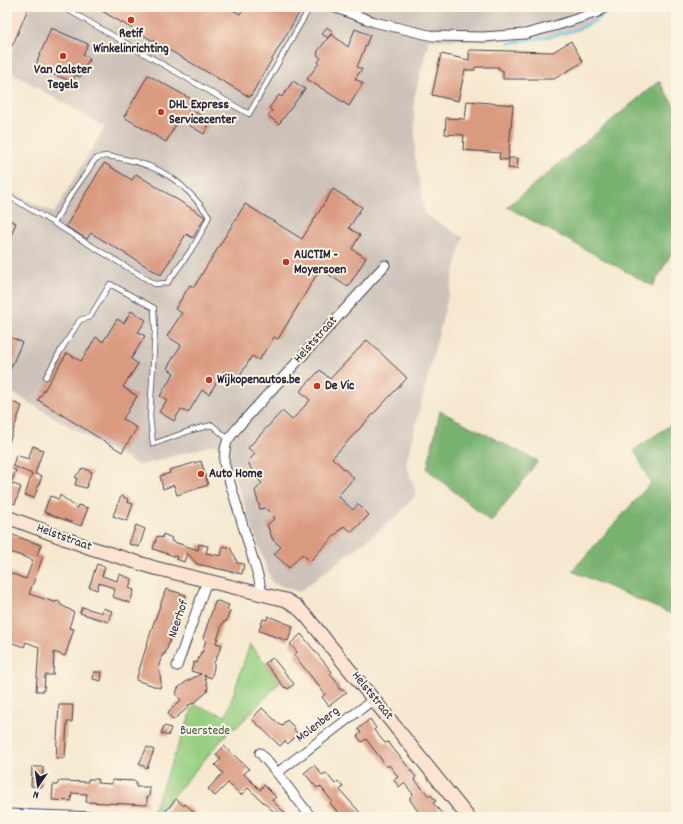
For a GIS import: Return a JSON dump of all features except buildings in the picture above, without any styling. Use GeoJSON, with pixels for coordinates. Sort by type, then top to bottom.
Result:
{"type":"FeatureCollection","features":[{"type":"Feature","properties":{"kind":"street"},"geometry":{"type":"LineString","coordinates":[[7,40],[21,7]]}},
{"type":"Feature","properties":{"kind":"street"},"geometry":{"type":"LineString","coordinates":[[334,7],[374,22],[433,36],[483,37],[524,34],[598,12],[605,7]]}},
{"type":"Feature","properties":{"kind":"street","name":"Helststraat"},"geometry":{"type":"LineString","coordinates":[[228,439],[385,265]]}},
{"type":"Feature","properties":{"kind":"street"},"geometry":{"type":"LineString","coordinates":[[228,439],[225,446],[224,463],[259,578],[262,594]]}},
{"type":"Feature","properties":{"kind":"street","name":"Helststraat"},"geometry":{"type":"LineString","coordinates":[[7,516],[155,568],[286,600],[296,606],[302,611],[374,699],[468,817]]}},
{"type":"Feature","properties":{"kind":"street","name":"Neerhof"},"geometry":{"type":"LineString","coordinates":[[177,666],[206,581]]}},
{"type":"Feature","properties":{"kind":"street","name":"Molenberg"},"geometry":{"type":"LineString","coordinates":[[278,772],[374,699]]}},
{"type":"Feature","properties":{"kind":"street"},"geometry":{"type":"LineString","coordinates":[[260,753],[278,772],[311,817]]}},
{"type":"Feature","properties":{"kind":"street"},"geometry":{"type":"LineString","coordinates":[[7,814],[98,817]]}},
{"type":"Feature","properties":{"kind":"lane"},"geometry":{"type":"LineString","coordinates":[[63,7],[249,114],[310,7]]}},
{"type":"Feature","properties":{"kind":"lane"},"geometry":{"type":"LineString","coordinates":[[7,195],[155,284],[167,284],[202,233],[210,216],[196,198],[172,178],[154,168],[132,161],[105,156],[96,159],[67,199],[54,223]]}},
{"type":"Feature","properties":{"kind":"lane"},"geometry":{"type":"LineString","coordinates":[[46,377],[80,320],[90,317],[110,284],[154,308],[155,331],[150,416],[153,444],[192,430],[212,425],[228,439]]}},
{"type":"Feature","properties":{"kind":"shaded area"},"geometry":{"type":"Polygon","coordinates":[[[31,7],[615,7],[583,27],[569,32],[527,38],[429,40],[414,99],[415,156],[425,215],[463,237],[406,463],[416,494],[395,518],[299,592],[272,583],[229,461],[215,444],[139,466],[7,390],[7,190],[54,213],[105,127],[7,70],[7,64],[31,7]]]}},
{"type":"Feature","properties":{"kind":"green space"},"geometry":{"type":"Polygon","coordinates":[[[659,81],[676,109],[676,245],[653,286],[507,207],[659,81]]]}},
{"type":"Feature","properties":{"kind":"green space"},"geometry":{"type":"Polygon","coordinates":[[[440,411],[538,461],[491,522],[427,469],[440,411]]]}},
{"type":"Feature","properties":{"kind":"green space"},"geometry":{"type":"Polygon","coordinates":[[[676,421],[676,616],[572,571],[651,483],[634,450],[676,421]]]}},
{"type":"Feature","properties":{"kind":"green space","name":"Buerstede"},"geometry":{"type":"Polygon","coordinates":[[[250,644],[280,682],[237,727],[231,729],[156,816],[152,813],[194,705],[226,716],[250,644]]]}},
{"type":"Feature","properties":{"kind":"waterway"},"geometry":{"type":"LineString","coordinates":[[509,43],[565,33],[583,27],[592,23],[615,7]]}},
{"type":"Feature","properties":{"kind":"place","name":"Retif Winkelinrichting"},"geometry":{"type":"Point","coordinates":[131,20]}},
{"type":"Feature","properties":{"kind":"place","name":"Van Calster Tegels"},"geometry":{"type":"Point","coordinates":[63,56]}},
{"type":"Feature","properties":{"kind":"place","name":"DHL Express Servicecenter"},"geometry":{"type":"Point","coordinates":[161,112]}},
{"type":"Feature","properties":{"kind":"place","name":"AUCTIM - Moyersoen"},"geometry":{"type":"Point","coordinates":[286,262]}},
{"type":"Feature","properties":{"kind":"place","name":"Wijkopenautos.be"},"geometry":{"type":"Point","coordinates":[209,380]}},
{"type":"Feature","properties":{"kind":"place","name":"De Vic"},"geometry":{"type":"Point","coordinates":[317,386]}},
{"type":"Feature","properties":{"kind":"place","name":"Auto Home"},"geometry":{"type":"Point","coordinates":[201,474]}}]}
